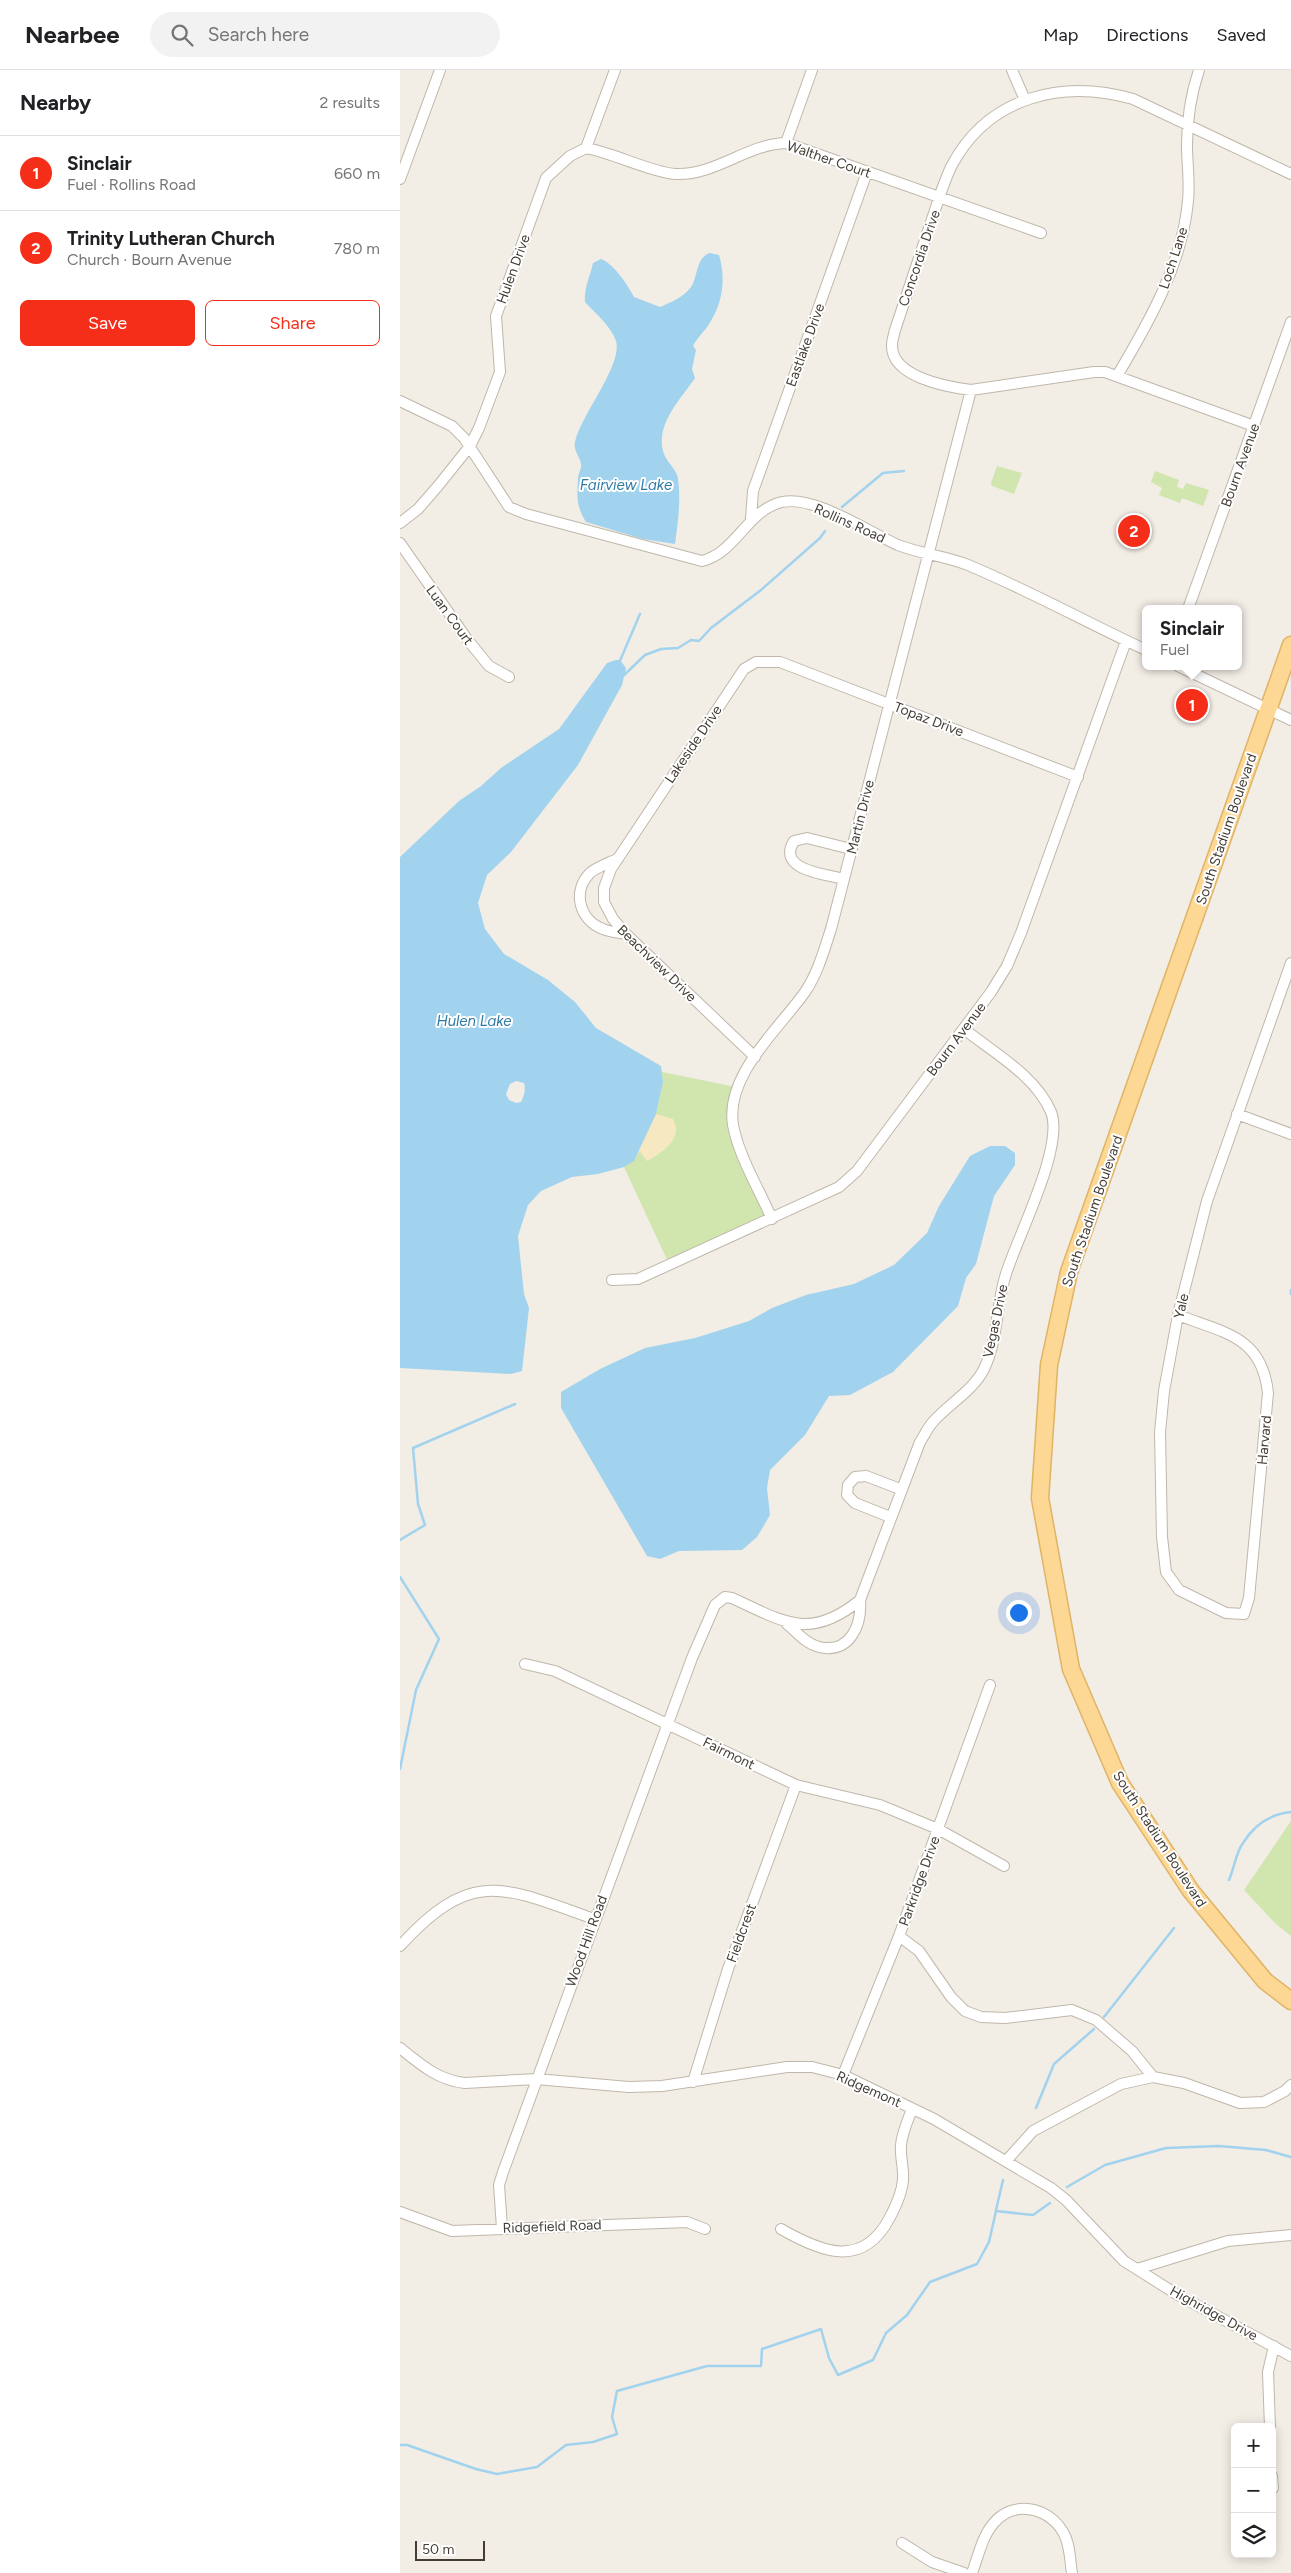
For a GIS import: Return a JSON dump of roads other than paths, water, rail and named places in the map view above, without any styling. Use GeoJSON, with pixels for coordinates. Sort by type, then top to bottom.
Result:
{"type":"FeatureCollection","features":[{"type":"Feature","properties":{"kind":"main road","name":"South Stadium Boulevard"},"geometry":{"type":"LineString","coordinates":[[1291,645],[1069,1272],[1049,1365],[1040,1498],[1071,1669],[1120,1783],[1191,1891],[1265,1981],[1291,2001]]}},
{"type":"Feature","properties":{"kind":"street"},"geometry":{"type":"LineString","coordinates":[[400,179],[440,70]]}},
{"type":"Feature","properties":{"kind":"street"},"geometry":{"type":"LineString","coordinates":[[586,148],[614,70]]}},
{"type":"Feature","properties":{"kind":"street"},"geometry":{"type":"LineString","coordinates":[[786,143],[812,70]]}},
{"type":"Feature","properties":{"kind":"street"},"geometry":{"type":"LineString","coordinates":[[1012,70],[1025,100]]}},
{"type":"Feature","properties":{"kind":"street","name":"Loch Lane"},"geometry":{"type":"LineString","coordinates":[[1117,376],[1149,323],[1183,236],[1188,200],[1188,124],[1190,102],[1199,70]]}},
{"type":"Feature","properties":{"kind":"street","name":"Concordia Drive"},"geometry":{"type":"LineString","coordinates":[[1254,426],[1117,376],[1094,372],[971,390],[953,388],[905,371],[895,359],[891,346],[952,166],[967,144],[994,118],[1025,100],[1054,92],[1081,90],[1109,92],[1133,99],[1291,174]]}},
{"type":"Feature","properties":{"kind":"street","name":"Walther Court"},"geometry":{"type":"LineString","coordinates":[[586,148],[675,174],[702,170],[768,145],[786,143],[1042,233]]}},
{"type":"Feature","properties":{"kind":"street","name":"Hulen Drive"},"geometry":{"type":"LineString","coordinates":[[400,523],[418,509],[470,446],[480,428],[500,372],[496,316],[546,178],[570,156],[586,148]]}},
{"type":"Feature","properties":{"kind":"street","name":"Eastlake Drive"},"geometry":{"type":"LineString","coordinates":[[751,519],[753,491],[867,172]]}},
{"type":"Feature","properties":{"kind":"street","name":"Bourn Avenue"},"geometry":{"type":"LineString","coordinates":[[1189,605],[1291,322]]}},
{"type":"Feature","properties":{"kind":"street","name":"Martin Drive"},"geometry":{"type":"LineString","coordinates":[[772,1219],[738,1143],[733,1124],[732,1106],[737,1086],[755,1058],[806,991],[817,969],[831,929],[888,703],[971,390]]}},
{"type":"Feature","properties":{"kind":"street","name":"Rollins Road"},"geometry":{"type":"LineString","coordinates":[[400,401],[452,426],[470,446],[509,507],[526,514],[694,560],[712,559],[720,553],[751,519],[769,506],[785,501],[800,502],[815,506],[900,545],[965,564],[987,573],[1142,648]]}},
{"type":"Feature","properties":{"kind":"street","name":"Luan Court"},"geometry":{"type":"LineString","coordinates":[[400,543],[467,639],[489,666],[509,677]]}},
{"type":"Feature","properties":{"kind":"street","name":"Bourn Avenue"},"geometry":{"type":"LineString","coordinates":[[612,1280],[638,1279],[839,1188],[857,1171],[964,1029],[1007,966],[1021,933],[1126,641]]}},
{"type":"Feature","properties":{"kind":"street","name":"Lakeside Drive"},"geometry":{"type":"LineString","coordinates":[[620,855],[744,669],[756,662],[780,662]]}},
{"type":"Feature","properties":{"kind":"street","name":"Topaz Drive"},"geometry":{"type":"LineString","coordinates":[[780,662],[1078,777]]}},
{"type":"Feature","properties":{"kind":"street"},"geometry":{"type":"LineString","coordinates":[[1186,670],[1291,720]]}},
{"type":"Feature","properties":{"kind":"street"},"geometry":{"type":"LineString","coordinates":[[844,879],[800,867],[790,858],[790,849],[794,841],[808,838],[852,849]]}},
{"type":"Feature","properties":{"kind":"street"},"geometry":{"type":"LineString","coordinates":[[620,855],[592,872],[583,882],[579,895],[581,908],[591,921],[603,929],[626,934]]}},
{"type":"Feature","properties":{"kind":"street","name":"Beachview Drive"},"geometry":{"type":"LineString","coordinates":[[620,855],[604,888],[604,902],[613,919],[626,934],[755,1058]]}},
{"type":"Feature","properties":{"kind":"street","name":"Yale"},"geometry":{"type":"LineString","coordinates":[[1244,1614],[1226,1613],[1179,1590],[1166,1572],[1162,1537],[1160,1432],[1164,1390],[1178,1315],[1207,1201],[1291,963]]}},
{"type":"Feature","properties":{"kind":"street","name":"Vegas Drive"},"geometry":{"type":"LineString","coordinates":[[787,1624],[803,1639],[818,1646],[830,1648],[850,1639],[858,1627],[861,1615],[860,1600],[900,1489],[920,1442],[931,1424],[983,1371],[992,1349],[1005,1278],[1050,1156],[1054,1134],[1052,1114],[1042,1094],[1030,1081],[964,1029]]}},
{"type":"Feature","properties":{"kind":"street"},"geometry":{"type":"LineString","coordinates":[[1237,1114],[1291,1134]]}},
{"type":"Feature","properties":{"kind":"street","name":"Harvard"},"geometry":{"type":"LineString","coordinates":[[1178,1315],[1244,1343],[1254,1351],[1266,1378],[1268,1393],[1250,1598],[1244,1614]]}},
{"type":"Feature","properties":{"kind":"street"},"geometry":{"type":"LineString","coordinates":[[890,1517],[854,1502],[847,1495],[848,1485],[854,1477],[866,1476],[900,1489]]}},
{"type":"Feature","properties":{"kind":"street","name":"Wood Hill Road"},"geometry":{"type":"LineString","coordinates":[[502,2228],[499,2185],[594,1919],[692,1658],[715,1605],[725,1597],[787,1624]]}},
{"type":"Feature","properties":{"kind":"street"},"geometry":{"type":"LineString","coordinates":[[787,1624],[813,1624],[843,1614],[860,1600]]}},
{"type":"Feature","properties":{"kind":"street","name":"Fairmont"},"geometry":{"type":"LineString","coordinates":[[525,1664],[555,1671],[796,1785],[880,1806],[938,1829],[1004,1866]]}},
{"type":"Feature","properties":{"kind":"street","name":"Parkridge Drive"},"geometry":{"type":"LineString","coordinates":[[843,2075],[899,1936],[990,1685]]}},
{"type":"Feature","properties":{"kind":"street","name":"Fieldcrest"},"geometry":{"type":"LineString","coordinates":[[692,2082],[728,1969],[796,1785]]}},
{"type":"Feature","properties":{"kind":"street"},"geometry":{"type":"LineString","coordinates":[[400,1946],[438,1910],[476,1892],[497,1890],[521,1893],[594,1919]]}},
{"type":"Feature","properties":{"kind":"street"},"geometry":{"type":"LineString","coordinates":[[899,1936],[919,1951],[951,1998],[966,2011],[981,2017],[1005,2018],[1072,2010],[1096,2020],[1132,2051],[1153,2077]]}},
{"type":"Feature","properties":{"kind":"street","name":"Ridgemont"},"geometry":{"type":"LineString","coordinates":[[400,2048],[430,2072],[454,2082],[477,2083],[536,2079],[629,2087],[692,2082],[801,2066],[843,2075],[912,2109],[1006,2161],[1066,2200],[1124,2261],[1137,2269]]}},
{"type":"Feature","properties":{"kind":"street"},"geometry":{"type":"LineString","coordinates":[[1006,2161],[1033,2131],[1121,2084],[1153,2077],[1184,2083],[1240,2103],[1264,2102],[1285,2091],[1291,2085]]}},
{"type":"Feature","properties":{"kind":"street"},"geometry":{"type":"LineString","coordinates":[[780,2229],[812,2244],[846,2252],[856,2251],[879,2236],[900,2194],[903,2179],[901,2145],[912,2109]]}},
{"type":"Feature","properties":{"kind":"street","name":"Ridgefield Road"},"geometry":{"type":"LineString","coordinates":[[400,2212],[452,2230],[687,2222],[705,2228]]}},
{"type":"Feature","properties":{"kind":"street"},"geometry":{"type":"LineString","coordinates":[[1137,2269],[1228,2241],[1291,2235]]}},
{"type":"Feature","properties":{"kind":"street","name":"Highridge Drive"},"geometry":{"type":"LineString","coordinates":[[1137,2269],[1178,2295],[1291,2356]]}},
{"type":"Feature","properties":{"kind":"street"},"geometry":{"type":"LineString","coordinates":[[1270,2423],[1268,2372],[1274,2346]]}},
{"type":"Feature","properties":{"kind":"street"},"geometry":{"type":"LineString","coordinates":[[972,2573],[987,2532],[994,2522],[1013,2508],[1029,2508],[1048,2515],[1064,2532],[1072,2573]]}},
{"type":"Feature","properties":{"kind":"street"},"geometry":{"type":"LineString","coordinates":[[902,2543],[932,2562],[964,2573]]}},
{"type":"Feature","properties":{"kind":"water","name":"Fairview Lake"},"geometry":{"type":"Polygon","coordinates":[[[710,253],[719,255],[721,264],[723,281],[720,299],[714,316],[693,346],[696,350],[692,369],[695,378],[671,412],[663,431],[664,455],[675,471],[679,486],[675,544],[643,539],[586,522],[580,511],[578,501],[578,477],[581,466],[575,442],[585,418],[608,376],[616,351],[614,335],[585,302],[586,287],[593,263],[601,259],[606,261],[620,275],[634,297],[660,307],[688,291],[702,259],[710,253]]]}},
{"type":"Feature","properties":{"kind":"water","name":"Hulen Lake"},"geometry":{"type":"Polygon","coordinates":[[[620,660],[626,668],[622,685],[578,765],[511,852],[487,875],[478,903],[485,929],[504,954],[548,980],[575,1002],[596,1028],[661,1066],[663,1082],[656,1114],[634,1161],[624,1167],[598,1174],[572,1177],[541,1191],[528,1205],[518,1236],[524,1294],[529,1308],[522,1371],[511,1374],[400,1368],[400,857],[459,801],[481,786],[501,768],[559,729],[607,663],[620,660]],[[516,1081],[510,1084],[506,1094],[509,1100],[516,1103],[521,1102],[525,1088],[524,1083],[516,1081]]]}},
{"type":"Feature","properties":{"kind":"water"},"geometry":{"type":"Polygon","coordinates":[[[990,1146],[1005,1146],[1015,1153],[1015,1165],[994,1196],[976,1264],[966,1278],[958,1306],[893,1372],[850,1395],[829,1396],[805,1435],[770,1470],[767,1488],[770,1515],[757,1537],[742,1550],[679,1551],[660,1559],[647,1556],[561,1408],[561,1392],[600,1369],[645,1348],[695,1338],[749,1321],[772,1308],[806,1295],[854,1284],[894,1265],[927,1233],[939,1206],[970,1156],[990,1146]]]}},
{"type":"Feature","properties":{"kind":"waterway"},"geometry":{"type":"LineString","coordinates":[[842,507],[883,473],[904,471]]}},
{"type":"Feature","properties":{"kind":"waterway"},"geometry":{"type":"LineString","coordinates":[[623,676],[645,655],[661,649],[678,648],[691,640],[699,641],[711,628],[761,590],[820,538],[825,531]]}},
{"type":"Feature","properties":{"kind":"waterway"},"geometry":{"type":"LineString","coordinates":[[619,663],[640,614]]}},
{"type":"Feature","properties":{"kind":"waterway"},"geometry":{"type":"LineString","coordinates":[[400,1540],[425,1525],[418,1504],[413,1448],[515,1404]]}},
{"type":"Feature","properties":{"kind":"waterway"},"geometry":{"type":"LineString","coordinates":[[400,1577],[439,1639],[416,1690],[400,1769]]}},
{"type":"Feature","properties":{"kind":"waterway"},"geometry":{"type":"LineString","coordinates":[[1229,1880],[1241,1847],[1252,1831],[1270,1818],[1291,1812]]}},
{"type":"Feature","properties":{"kind":"waterway"},"geometry":{"type":"LineString","coordinates":[[1104,2017],[1174,1928]]}},
{"type":"Feature","properties":{"kind":"waterway"},"geometry":{"type":"LineString","coordinates":[[1036,2108],[1054,2064],[1094,2029]]}},
{"type":"Feature","properties":{"kind":"waterway"},"geometry":{"type":"LineString","coordinates":[[1067,2187],[1105,2165],[1166,2148],[1219,2146],[1266,2150],[1291,2157]]}},
{"type":"Feature","properties":{"kind":"waterway"},"geometry":{"type":"LineString","coordinates":[[996,2210],[1003,2180]]}},
{"type":"Feature","properties":{"kind":"waterway"},"geometry":{"type":"LineString","coordinates":[[400,2445],[407,2445],[476,2469],[497,2474],[537,2467],[566,2445],[593,2442],[617,2434],[612,2417],[617,2391],[707,2366],[761,2366],[762,2349],[821,2329],[829,2358],[838,2375],[873,2360],[886,2333],[907,2315],[930,2282],[977,2264],[989,2242],[996,2211],[1033,2215],[1050,2203]]}},
{"type":"Feature","properties":{"kind":"place","name":"Trinity Lutheran Church"},"geometry":{"type":"Point","coordinates":[1134,531]}},
{"type":"Feature","properties":{"kind":"place","name":"Sinclair"},"geometry":{"type":"Point","coordinates":[1192,705]}}]}
